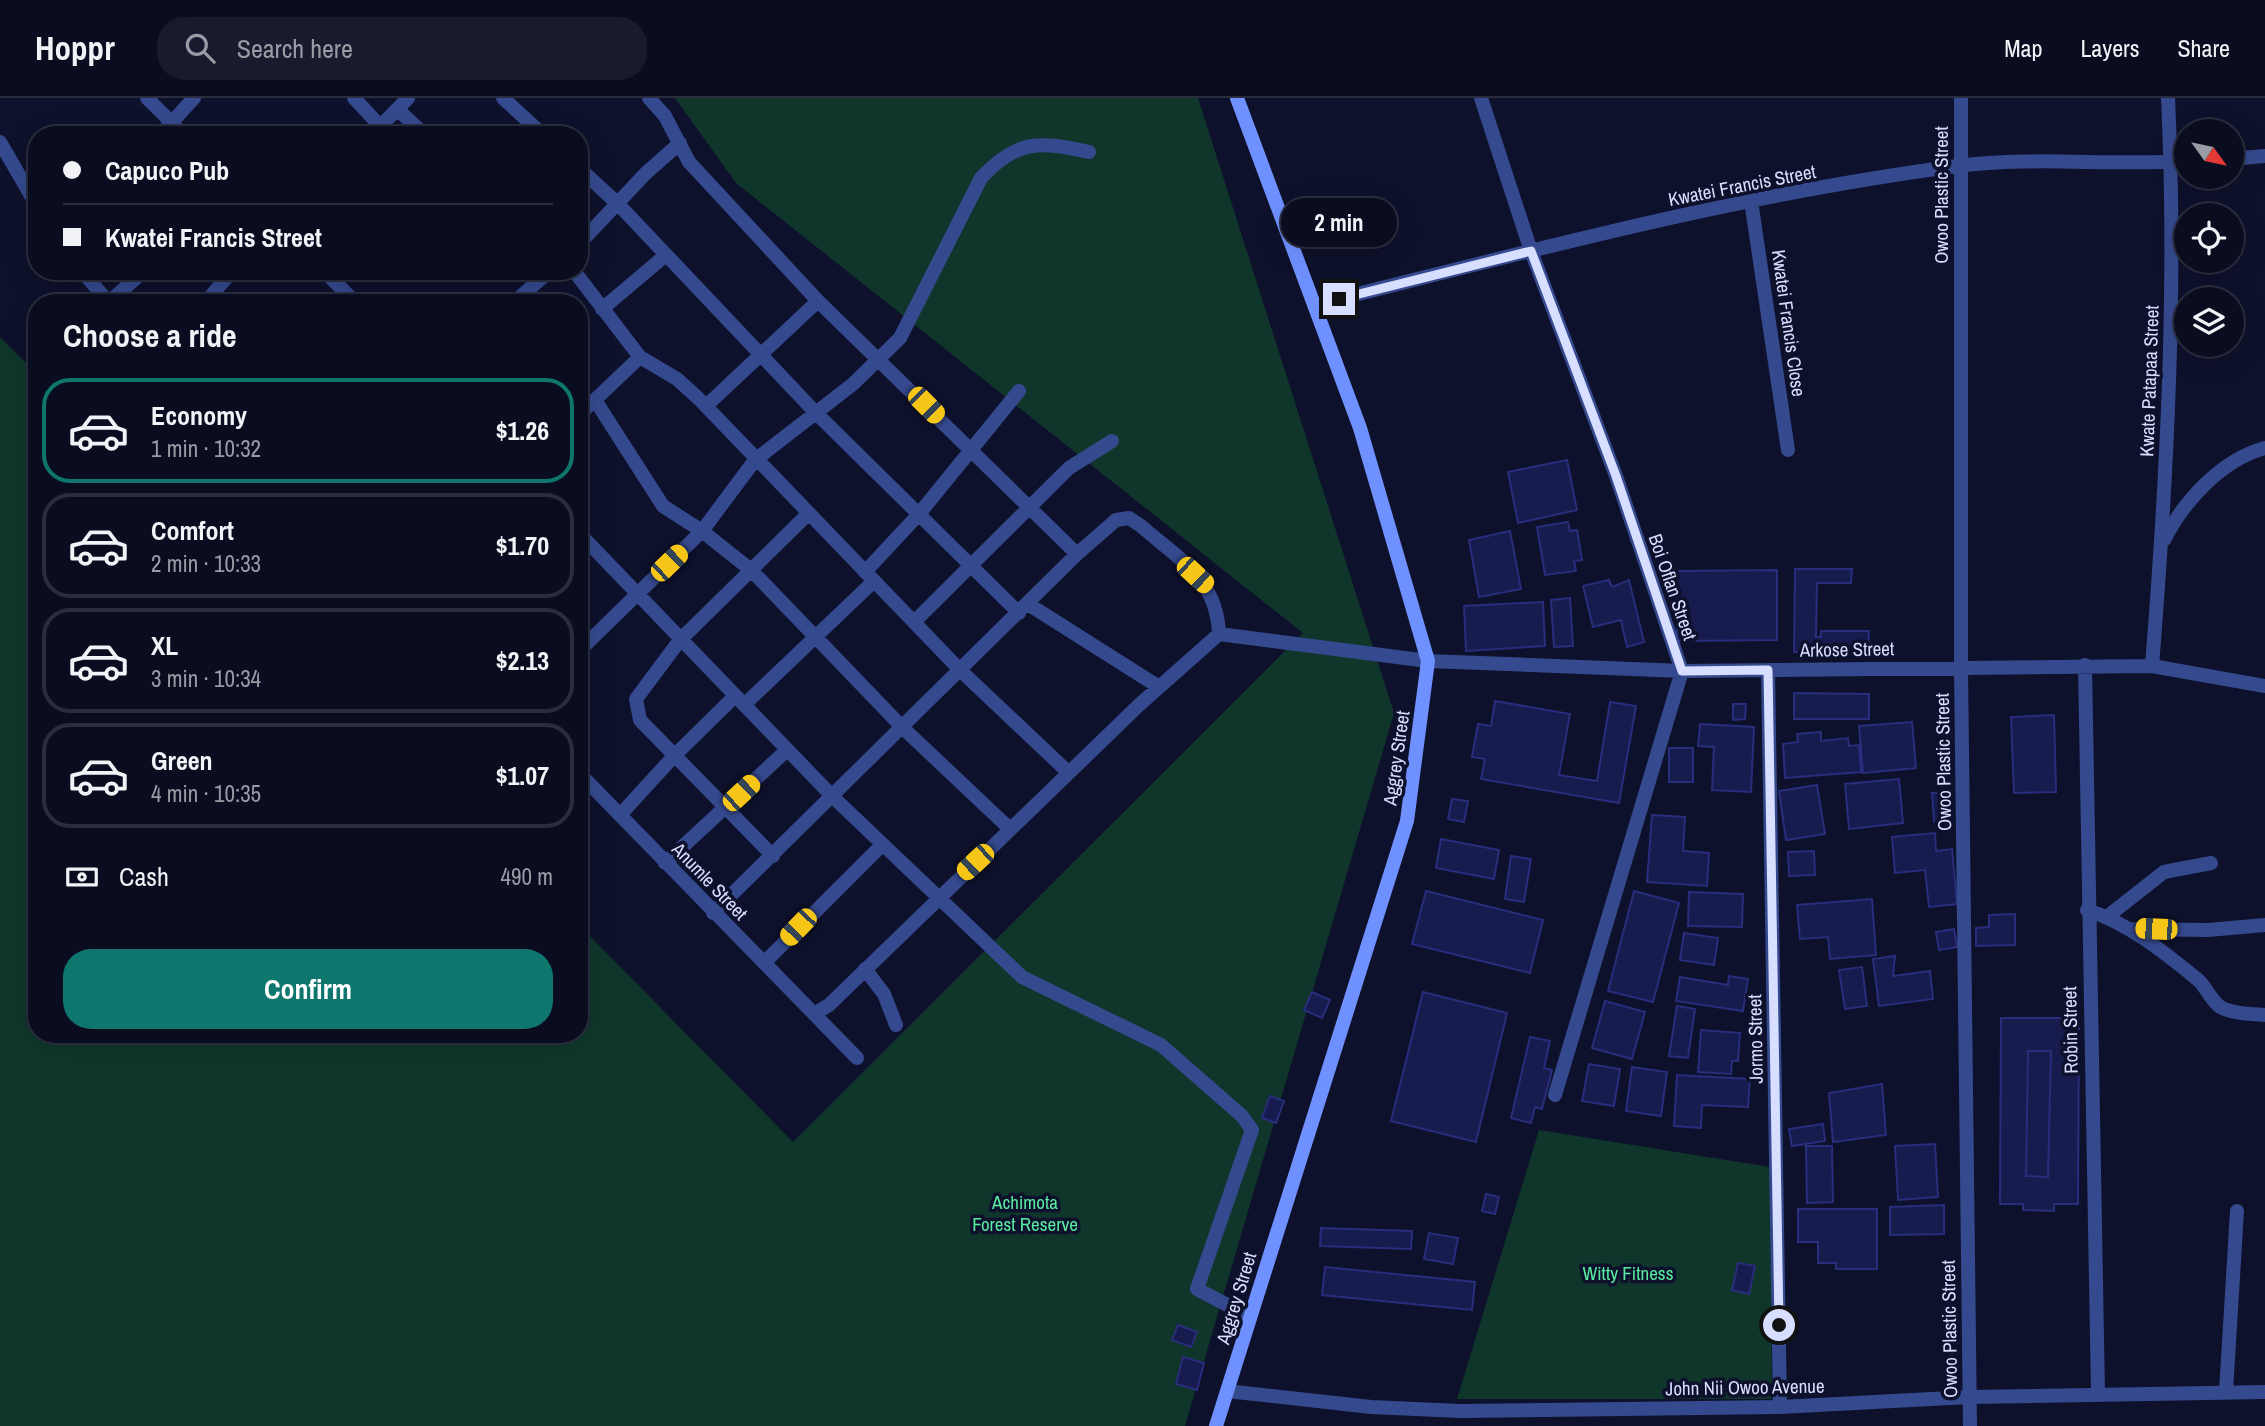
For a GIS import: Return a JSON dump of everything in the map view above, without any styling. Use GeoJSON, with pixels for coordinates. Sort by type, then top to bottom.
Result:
{"type":"FeatureCollection","features":[{"type":"Feature","properties":{"kind":"main road","name":"Aggrey Street"},"geometry":{"type":"LineString","coordinates":[[1216,1426],[1407,821],[1428,662],[1360,428],[1237,98]]}},
{"type":"Feature","properties":{"kind":"street"},"geometry":{"type":"LineString","coordinates":[[147,98],[175,126]]}},
{"type":"Feature","properties":{"kind":"street"},"geometry":{"type":"LineString","coordinates":[[169,126],[194,98]]}},
{"type":"Feature","properties":{"kind":"street"},"geometry":{"type":"LineString","coordinates":[[354,98],[373,126]]}},
{"type":"Feature","properties":{"kind":"street"},"geometry":{"type":"LineString","coordinates":[[380,126],[408,98]]}},
{"type":"Feature","properties":{"kind":"street"},"geometry":{"type":"LineString","coordinates":[[503,98],[533,126]]}},
{"type":"Feature","properties":{"kind":"street"},"geometry":{"type":"LineString","coordinates":[[649,98],[680,143],[689,162],[818,302],[1077,554]]}},
{"type":"Feature","properties":{"kind":"street","name":"Boi Oflan Street"},"geometry":{"type":"LineString","coordinates":[[1481,98],[1531,251],[1616,476],[1682,671],[1555,1095]]}},
{"type":"Feature","properties":{"kind":"street","name":"Owoo Plastic Street"},"geometry":{"type":"LineString","coordinates":[[1961,98],[1961,667],[1970,1426]]}},
{"type":"Feature","properties":{"kind":"street","name":"Kwate Patapaa Street"},"geometry":{"type":"LineString","coordinates":[[2152,666],[2162,544],[2174,256],[2168,98]]}},
{"type":"Feature","properties":{"kind":"street"},"geometry":{"type":"LineString","coordinates":[[397,109],[415,126]]}},
{"type":"Feature","properties":{"kind":"street"},"geometry":{"type":"LineString","coordinates":[[0,142],[28,190]]}},
{"type":"Feature","properties":{"kind":"street"},"geometry":{"type":"LineString","coordinates":[[588,235],[646,173],[680,143]]}},
{"type":"Feature","properties":{"kind":"street"},"geometry":{"type":"LineString","coordinates":[[588,642],[634,594],[702,531],[755,460],[817,414],[900,338],[981,178],[1000,158],[1028,146],[1052,144],[1089,152]]}},
{"type":"Feature","properties":{"kind":"street"},"geometry":{"type":"LineString","coordinates":[[2244,158],[2265,156]]}},
{"type":"Feature","properties":{"kind":"street","name":"Kwatei Francis Street"},"geometry":{"type":"LineString","coordinates":[[1314,305],[1531,251],[1751,201],[1959,165],[2032,161],[2174,162]]}},
{"type":"Feature","properties":{"kind":"street"},"geometry":{"type":"LineString","coordinates":[[588,176],[618,204],[817,414],[971,566],[1023,609],[1159,687]]}},
{"type":"Feature","properties":{"kind":"street","name":"Kwatei Francis Close"},"geometry":{"type":"LineString","coordinates":[[1751,201],[1788,450]]}},
{"type":"Feature","properties":{"kind":"street"},"geometry":{"type":"LineString","coordinates":[[602,309],[666,255]]}},
{"type":"Feature","properties":{"kind":"street"},"geometry":{"type":"LineString","coordinates":[[90,280],[101,294]]}},
{"type":"Feature","properties":{"kind":"street"},"geometry":{"type":"LineString","coordinates":[[119,294],[134,280]]}},
{"type":"Feature","properties":{"kind":"street"},"geometry":{"type":"LineString","coordinates":[[333,280],[347,294]]}},
{"type":"Feature","properties":{"kind":"street"},"geometry":{"type":"LineString","coordinates":[[523,294],[540,280]]}},
{"type":"Feature","properties":{"kind":"street"},"geometry":{"type":"LineString","coordinates":[[581,280],[640,357],[677,379],[706,406],[755,460],[961,671],[1069,773]]}},
{"type":"Feature","properties":{"kind":"street"},"geometry":{"type":"LineString","coordinates":[[706,406],[818,302]]}},
{"type":"Feature","properties":{"kind":"street"},"geometry":{"type":"LineString","coordinates":[[588,407],[640,357]]}},
{"type":"Feature","properties":{"kind":"street"},"geometry":{"type":"LineString","coordinates":[[620,815],[674,756],[817,636],[870,576],[1019,391]]}},
{"type":"Feature","properties":{"kind":"street"},"geometry":{"type":"LineString","coordinates":[[595,400],[663,506],[702,531],[751,570],[903,728],[1010,829]]}},
{"type":"Feature","properties":{"kind":"street"},"geometry":{"type":"LineString","coordinates":[[914,622],[1069,468],[1112,441]]}},
{"type":"Feature","properties":{"kind":"street"},"geometry":{"type":"LineString","coordinates":[[2162,544],[2178,513],[2198,492],[2239,458],[2265,448]]}},
{"type":"Feature","properties":{"kind":"street"},"geometry":{"type":"LineString","coordinates":[[773,856],[640,720],[636,699],[646,682],[680,640],[808,514]]}},
{"type":"Feature","properties":{"kind":"street"},"geometry":{"type":"LineString","coordinates":[[713,913],[1077,554],[1116,520],[1129,518],[1209,587],[1218,610],[1219,634],[1159,687],[938,897],[829,1005],[814,1014]]}},
{"type":"Feature","properties":{"kind":"street"},"geometry":{"type":"LineString","coordinates":[[588,546],[832,796],[1022,977],[1161,1045],[1242,1116],[1252,1130],[1197,1289],[1250,1317]]}},
{"type":"Feature","properties":{"kind":"street","name":"Arkose Street"},"geometry":{"type":"LineString","coordinates":[[1219,634],[1428,662],[1682,671],[2152,666],[2265,686]]}},
{"type":"Feature","properties":{"kind":"street","name":"Robin Street"},"geometry":{"type":"LineString","coordinates":[[2085,665],[2087,910],[2098,1394]]}},
{"type":"Feature","properties":{"kind":"street","name":"Jormo Street"},"geometry":{"type":"LineString","coordinates":[[1768,670],[1780,1407]]}},
{"type":"Feature","properties":{"kind":"street"},"geometry":{"type":"LineString","coordinates":[[665,863],[787,750]]}},
{"type":"Feature","properties":{"kind":"street","name":"Anumle Street"},"geometry":{"type":"LineString","coordinates":[[588,782],[857,1058]]}},
{"type":"Feature","properties":{"kind":"street"},"geometry":{"type":"LineString","coordinates":[[764,963],[882,845]]}},
{"type":"Feature","properties":{"kind":"street"},"geometry":{"type":"LineString","coordinates":[[2108,916],[2164,872],[2211,863]]}},
{"type":"Feature","properties":{"kind":"street"},"geometry":{"type":"LineString","coordinates":[[2087,910],[2108,916],[2130,929],[2200,981],[2216,1003],[2241,1013],[2265,1015]]}},
{"type":"Feature","properties":{"kind":"street"},"geometry":{"type":"LineString","coordinates":[[2130,929],[2208,930],[2265,925]]}},
{"type":"Feature","properties":{"kind":"street"},"geometry":{"type":"LineString","coordinates":[[865,969],[884,994],[896,1025]]}},
{"type":"Feature","properties":{"kind":"street"},"geometry":{"type":"LineString","coordinates":[[2226,1392],[2237,1211]]}},
{"type":"Feature","properties":{"kind":"street","name":"John Nii Owoo Avenue"},"geometry":{"type":"LineString","coordinates":[[1227,1391],[1371,1407],[1460,1411],[1780,1407],[1969,1397],[2265,1392]]}},
{"type":"Feature","properties":{"kind":"street"},"geometry":{"type":"LineString","coordinates":[[1457,1426],[1460,1411]]}},
{"type":"Feature","properties":{"kind":"green space","name":"Achimota Forest Reserve"},"geometry":{"type":"Polygon","coordinates":[[[675,98],[1198,98],[1394,713],[1185,1426],[0,1426],[0,337],[28,365],[28,1043],[588,1043],[588,934],[793,1142],[1303,633],[736,183],[675,98]]]}},
{"type":"Feature","properties":{"kind":"green space","name":"Witty Fitness"},"geometry":{"type":"Polygon","coordinates":[[[1539,1130],[1770,1167],[1772,1399],[1457,1399],[1539,1130]]]}},
{"type":"Feature","properties":{"kind":"building"},"geometry":{"type":"Polygon","coordinates":[[[1567,460],[1577,510],[1518,523],[1508,472],[1567,460]]]}},
{"type":"Feature","properties":{"kind":"building"},"geometry":{"type":"Polygon","coordinates":[[[1568,522],[1570,531],[1577,530],[1582,560],[1574,561],[1576,571],[1545,575],[1537,527],[1568,522]]]}},
{"type":"Feature","properties":{"kind":"building"},"geometry":{"type":"Polygon","coordinates":[[[1510,531],[1521,589],[1479,597],[1469,540],[1510,531]]]}},
{"type":"Feature","properties":{"kind":"building"},"geometry":{"type":"Polygon","coordinates":[[[1795,569],[1852,569],[1851,583],[1817,583],[1816,637],[1821,637],[1821,631],[1869,631],[1868,652],[1794,652],[1795,569]]]}},
{"type":"Feature","properties":{"kind":"building"},"geometry":{"type":"Polygon","coordinates":[[[1777,570],[1777,640],[1677,641],[1677,571],[1777,570]]]}},
{"type":"Feature","properties":{"kind":"building"},"geometry":{"type":"Polygon","coordinates":[[[1609,580],[1612,587],[1629,580],[1644,642],[1627,647],[1621,620],[1593,627],[1583,586],[1609,580]]]}},
{"type":"Feature","properties":{"kind":"building"},"geometry":{"type":"Polygon","coordinates":[[[1570,598],[1573,646],[1554,647],[1551,600],[1570,598]]]}},
{"type":"Feature","properties":{"kind":"building"},"geometry":{"type":"Polygon","coordinates":[[[1543,602],[1545,646],[1466,651],[1464,606],[1543,602]]]}},
{"type":"Feature","properties":{"kind":"building"},"geometry":{"type":"Polygon","coordinates":[[[1794,693],[1869,694],[1869,719],[1794,719],[1794,693]]]}},
{"type":"Feature","properties":{"kind":"building"},"geometry":{"type":"Polygon","coordinates":[[[1495,701],[1570,714],[1559,775],[1597,781],[1610,702],[1636,706],[1619,803],[1481,779],[1485,759],[1472,757],[1478,724],[1491,726],[1495,701]]]}},
{"type":"Feature","properties":{"kind":"building"},"geometry":{"type":"Polygon","coordinates":[[[1733,704],[1746,704],[1745,719],[1733,720],[1733,704]]]}},
{"type":"Feature","properties":{"kind":"building"},"geometry":{"type":"Polygon","coordinates":[[[2054,715],[2056,792],[2014,793],[2011,717],[2054,715]]]}},
{"type":"Feature","properties":{"kind":"building"},"geometry":{"type":"Polygon","coordinates":[[[1912,722],[1916,768],[1863,773],[1859,726],[1912,722]]]}},
{"type":"Feature","properties":{"kind":"building"},"geometry":{"type":"Polygon","coordinates":[[[1700,724],[1754,727],[1751,792],[1712,790],[1714,747],[1698,746],[1700,724]]]}},
{"type":"Feature","properties":{"kind":"building"},"geometry":{"type":"Polygon","coordinates":[[[1821,732],[1821,741],[1848,738],[1849,746],[1859,745],[1861,772],[1785,778],[1783,744],[1798,742],[1797,734],[1821,732]]]}},
{"type":"Feature","properties":{"kind":"building"},"geometry":{"type":"Polygon","coordinates":[[[1669,748],[1693,748],[1693,782],[1669,782],[1669,748]]]}},
{"type":"Feature","properties":{"kind":"building"},"geometry":{"type":"Polygon","coordinates":[[[1899,779],[1903,823],[1849,829],[1845,784],[1899,779]]]}},
{"type":"Feature","properties":{"kind":"building"},"geometry":{"type":"Polygon","coordinates":[[[1817,785],[1825,834],[1786,840],[1779,791],[1817,785]]]}},
{"type":"Feature","properties":{"kind":"building"},"geometry":{"type":"Polygon","coordinates":[[[1950,792],[1952,821],[1934,822],[1932,793],[1950,792]]]}},
{"type":"Feature","properties":{"kind":"building"},"geometry":{"type":"Polygon","coordinates":[[[1452,799],[1468,801],[1464,822],[1448,819],[1452,799]]]}},
{"type":"Feature","properties":{"kind":"building"},"geometry":{"type":"Polygon","coordinates":[[[1652,815],[1685,817],[1683,851],[1709,853],[1707,886],[1647,882],[1652,815]]]}},
{"type":"Feature","properties":{"kind":"building"},"geometry":{"type":"Polygon","coordinates":[[[1935,833],[1936,851],[1952,849],[1957,904],[1929,907],[1925,870],[1895,873],[1892,837],[1935,833]]]}},
{"type":"Feature","properties":{"kind":"building"},"geometry":{"type":"Polygon","coordinates":[[[1441,839],[1499,850],[1494,879],[1436,868],[1441,839]]]}},
{"type":"Feature","properties":{"kind":"building"},"geometry":{"type":"Polygon","coordinates":[[[1814,851],[1815,875],[1789,876],[1788,852],[1814,851]]]}},
{"type":"Feature","properties":{"kind":"building"},"geometry":{"type":"Polygon","coordinates":[[[1511,856],[1531,859],[1524,902],[1505,899],[1511,856]]]}},
{"type":"Feature","properties":{"kind":"building"},"geometry":{"type":"Polygon","coordinates":[[[1426,891],[1543,920],[1530,973],[1412,944],[1426,891]]]}},
{"type":"Feature","properties":{"kind":"building"},"geometry":{"type":"Polygon","coordinates":[[[1634,891],[1679,903],[1653,1002],[1608,991],[1634,891]]]}},
{"type":"Feature","properties":{"kind":"building"},"geometry":{"type":"Polygon","coordinates":[[[1689,892],[1743,894],[1742,927],[1688,926],[1689,892]]]}},
{"type":"Feature","properties":{"kind":"building"},"geometry":{"type":"Polygon","coordinates":[[[1872,899],[1876,955],[1830,959],[1828,937],[1800,939],[1797,905],[1872,899]]]}},
{"type":"Feature","properties":{"kind":"building"},"geometry":{"type":"Polygon","coordinates":[[[2015,914],[2015,945],[1976,946],[1976,928],[1989,927],[1989,915],[2015,914]]]}},
{"type":"Feature","properties":{"kind":"building"},"geometry":{"type":"Polygon","coordinates":[[[1954,929],[1957,947],[1939,950],[1936,932],[1954,929]]]}},
{"type":"Feature","properties":{"kind":"building"},"geometry":{"type":"Polygon","coordinates":[[[1684,933],[1718,938],[1714,965],[1680,960],[1684,933]]]}},
{"type":"Feature","properties":{"kind":"building"},"geometry":{"type":"Polygon","coordinates":[[[1895,956],[1893,976],[1930,971],[1933,999],[1879,1006],[1873,959],[1895,956]]]}},
{"type":"Feature","properties":{"kind":"building"},"geometry":{"type":"Polygon","coordinates":[[[1862,967],[1867,1006],[1845,1009],[1839,970],[1862,967]]]}},
{"type":"Feature","properties":{"kind":"building"},"geometry":{"type":"Polygon","coordinates":[[[1729,976],[1748,979],[1743,1011],[1676,1001],[1680,977],[1728,985],[1729,976]]]}},
{"type":"Feature","properties":{"kind":"building"},"geometry":{"type":"Polygon","coordinates":[[[1312,992],[1330,1000],[1322,1018],[1304,1010],[1312,992]]]}},
{"type":"Feature","properties":{"kind":"building"},"geometry":{"type":"Polygon","coordinates":[[[1423,992],[1507,1013],[1476,1142],[1391,1121],[1423,992]]]}},
{"type":"Feature","properties":{"kind":"building"},"geometry":{"type":"Polygon","coordinates":[[[1605,1001],[1645,1012],[1632,1059],[1592,1048],[1605,1001]]]}},
{"type":"Feature","properties":{"kind":"building"},"geometry":{"type":"Polygon","coordinates":[[[1677,1006],[1695,1009],[1688,1058],[1669,1056],[1677,1006]]]}},
{"type":"Feature","properties":{"kind":"building"},"geometry":{"type":"Polygon","coordinates":[[[2001,1018],[2079,1018],[2078,1204],[2054,1204],[2054,1211],[2023,1210],[2023,1204],[2000,1204],[2001,1018]],[[2028,1051],[2026,1176],[2048,1177],[2051,1051],[2028,1051]]]}},
{"type":"Feature","properties":{"kind":"building"},"geometry":{"type":"Polygon","coordinates":[[[1701,1030],[1740,1033],[1738,1061],[1732,1061],[1731,1074],[1698,1072],[1701,1030]]]}},
{"type":"Feature","properties":{"kind":"building"},"geometry":{"type":"Polygon","coordinates":[[[1530,1037],[1550,1041],[1544,1068],[1552,1070],[1542,1109],[1535,1107],[1531,1123],[1511,1118],[1530,1037]]]}},
{"type":"Feature","properties":{"kind":"building"},"geometry":{"type":"Polygon","coordinates":[[[2028,1051],[2051,1051],[2048,1177],[2026,1176],[2028,1051]]]}},
{"type":"Feature","properties":{"kind":"building"},"geometry":{"type":"Polygon","coordinates":[[[1589,1064],[1620,1069],[1614,1106],[1582,1101],[1589,1064]]]}},
{"type":"Feature","properties":{"kind":"building"},"geometry":{"type":"Polygon","coordinates":[[[1632,1067],[1667,1072],[1661,1116],[1626,1111],[1632,1067]]]}},
{"type":"Feature","properties":{"kind":"building"},"geometry":{"type":"Polygon","coordinates":[[[1677,1075],[1750,1079],[1748,1107],[1702,1105],[1701,1128],[1674,1126],[1677,1075]]]}},
{"type":"Feature","properties":{"kind":"building"},"geometry":{"type":"Polygon","coordinates":[[[1882,1084],[1886,1135],[1833,1142],[1829,1093],[1882,1084]]]}},
{"type":"Feature","properties":{"kind":"building"},"geometry":{"type":"Polygon","coordinates":[[[1270,1096],[1284,1101],[1276,1123],[1262,1118],[1270,1096]]]}},
{"type":"Feature","properties":{"kind":"building"},"geometry":{"type":"Polygon","coordinates":[[[1823,1124],[1825,1141],[1792,1146],[1789,1129],[1823,1124]]]}},
{"type":"Feature","properties":{"kind":"building"},"geometry":{"type":"Polygon","coordinates":[[[1935,1144],[1938,1197],[1898,1200],[1895,1146],[1935,1144]]]}},
{"type":"Feature","properties":{"kind":"building"},"geometry":{"type":"Polygon","coordinates":[[[1806,1146],[1832,1146],[1833,1202],[1807,1203],[1806,1146]]]}},
{"type":"Feature","properties":{"kind":"building"},"geometry":{"type":"Polygon","coordinates":[[[1486,1194],[1499,1197],[1495,1214],[1482,1211],[1486,1194]]]}},
{"type":"Feature","properties":{"kind":"building"},"geometry":{"type":"Polygon","coordinates":[[[1944,1205],[1944,1234],[1890,1235],[1890,1207],[1944,1205]]]}},
{"type":"Feature","properties":{"kind":"building"},"geometry":{"type":"Polygon","coordinates":[[[1798,1209],[1877,1209],[1877,1269],[1836,1269],[1836,1263],[1818,1263],[1818,1242],[1798,1242],[1798,1209]]]}},
{"type":"Feature","properties":{"kind":"building"},"geometry":{"type":"Polygon","coordinates":[[[1321,1228],[1412,1231],[1411,1249],[1320,1246],[1321,1228]]]}},
{"type":"Feature","properties":{"kind":"building"},"geometry":{"type":"Polygon","coordinates":[[[1429,1233],[1458,1238],[1453,1264],[1424,1259],[1429,1233]]]}},
{"type":"Feature","properties":{"kind":"building"},"geometry":{"type":"Polygon","coordinates":[[[1738,1263],[1755,1266],[1749,1294],[1732,1290],[1738,1263]]]}},
{"type":"Feature","properties":{"kind":"building"},"geometry":{"type":"Polygon","coordinates":[[[1325,1267],[1475,1282],[1472,1310],[1322,1295],[1325,1267]]]}},
{"type":"Feature","properties":{"kind":"building"},"geometry":{"type":"Polygon","coordinates":[[[1178,1325],[1197,1332],[1191,1347],[1172,1340],[1178,1325]]]}},
{"type":"Feature","properties":{"kind":"building"},"geometry":{"type":"Polygon","coordinates":[[[1183,1357],[1204,1363],[1197,1390],[1176,1384],[1183,1357]]]}},
{"type":"Feature","properties":{"kind":"route"},"geometry":{"type":"LineString","coordinates":[[1339,299],[1531,251],[1616,476],[1682,671],[1768,670],[1779,1325]]}}]}
